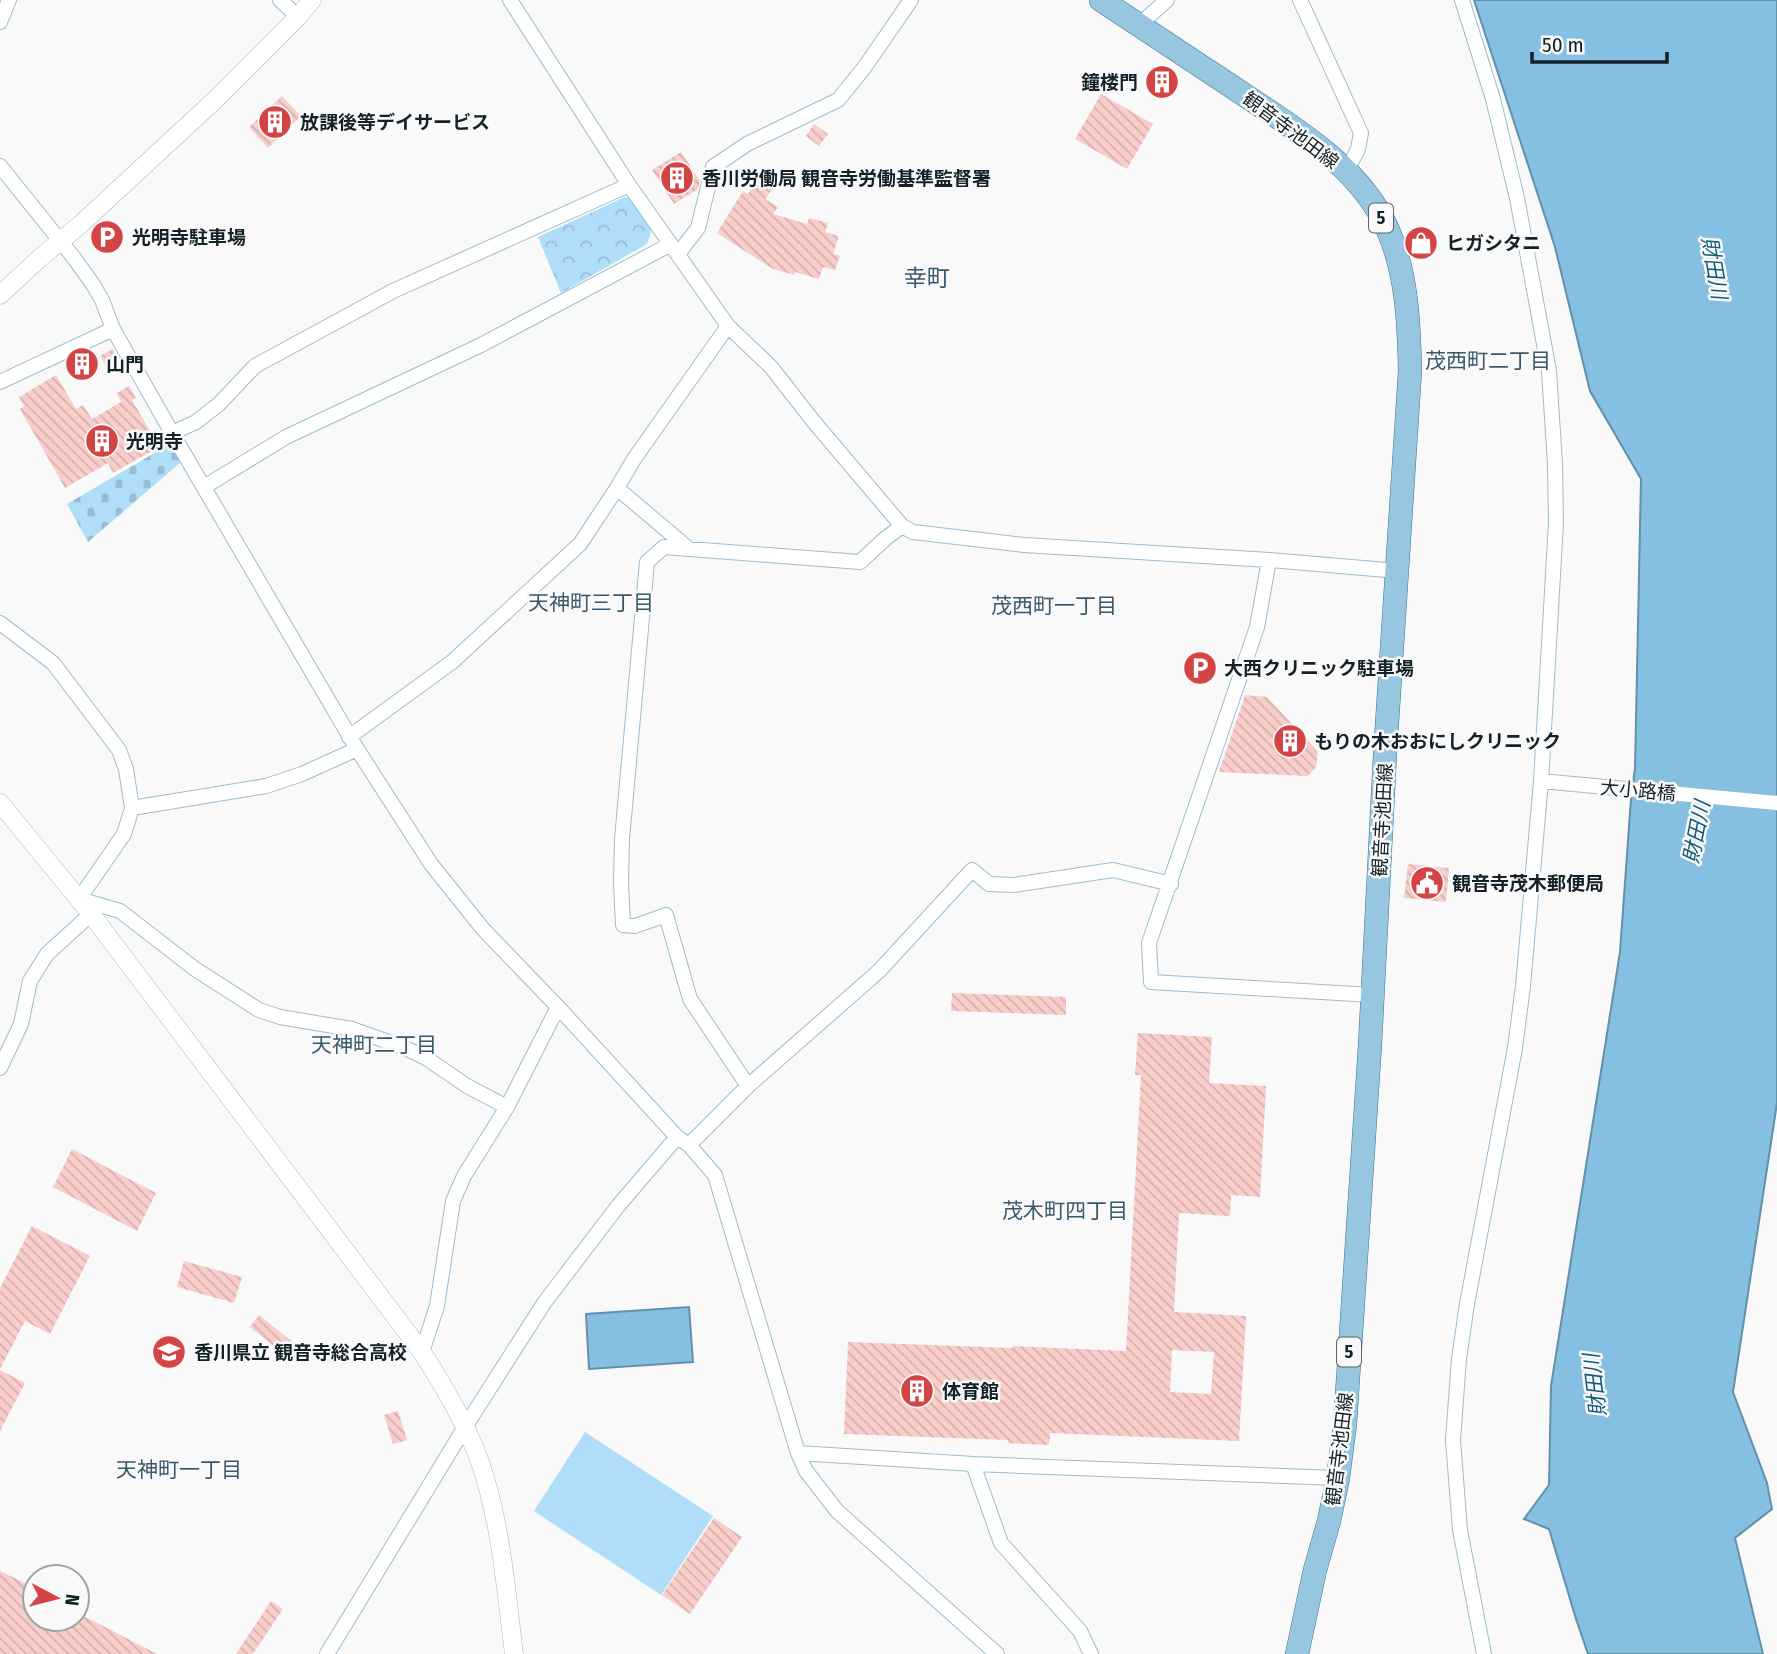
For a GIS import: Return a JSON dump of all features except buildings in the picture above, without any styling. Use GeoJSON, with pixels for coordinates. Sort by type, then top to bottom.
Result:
{"type":"FeatureCollection","features":[{"type":"Feature","properties":{"kind":"main road","name":"観音寺池田線"},"geometry":{"type":"LineString","coordinates":[[1101,0],[1304,136],[1346,172],[1369,197],[1387,228],[1398,258],[1406,296],[1410,371],[1345,1424],[1338,1478],[1297,1654]]}},
{"type":"Feature","properties":{"kind":"street"},"geometry":{"type":"LineString","coordinates":[[0,22],[9,0]]}},
{"type":"Feature","properties":{"kind":"street"},"geometry":{"type":"LineString","coordinates":[[280,0],[298,17]]}},
{"type":"Feature","properties":{"kind":"street"},"geometry":{"type":"LineString","coordinates":[[0,295],[216,99],[312,0]]}},
{"type":"Feature","properties":{"kind":"street"},"geometry":{"type":"LineString","coordinates":[[510,0],[629,185],[728,326],[771,367],[902,526],[914,532],[1024,545],[1398,571]]}},
{"type":"Feature","properties":{"kind":"street"},"geometry":{"type":"LineString","coordinates":[[204,487],[286,437],[481,345],[674,249],[698,228],[713,167],[747,144],[838,100],[864,68],[911,0]]}},
{"type":"Feature","properties":{"kind":"street"},"geometry":{"type":"LineString","coordinates":[[1139,25],[1167,0]]}},
{"type":"Feature","properties":{"kind":"street"},"geometry":{"type":"LineString","coordinates":[[1300,0],[1361,133],[1358,149],[1346,172]]}},
{"type":"Feature","properties":{"kind":"street"},"geometry":{"type":"LineString","coordinates":[[1462,0],[1480,51],[1517,198],[1549,371],[1556,523],[1541,781],[1523,986],[1515,1048],[1467,1304],[1459,1359],[1453,1440],[1460,1530],[1484,1654]]}},
{"type":"Feature","properties":{"kind":"street"},"geometry":{"type":"LineString","coordinates":[[0,166],[92,283],[113,329],[172,433],[353,743],[431,864],[483,929],[715,1175],[798,1453],[806,1471],[837,1511],[997,1654]]}},
{"type":"Feature","properties":{"kind":"street"},"geometry":{"type":"LineString","coordinates":[[172,433],[196,422],[219,404],[256,366],[393,291],[629,185]]}},
{"type":"Feature","properties":{"kind":"street"},"geometry":{"type":"LineString","coordinates":[[132,808],[266,786],[302,774],[353,743],[452,662],[580,544],[634,459],[728,326]]}},
{"type":"Feature","properties":{"kind":"street"},"geometry":{"type":"LineString","coordinates":[[0,382],[113,329]]}},
{"type":"Feature","properties":{"kind":"street"},"geometry":{"type":"LineString","coordinates":[[617,488],[689,549]]}},
{"type":"Feature","properties":{"kind":"street"},"geometry":{"type":"LineString","coordinates":[[748,1086],[690,999],[666,915],[635,926],[624,925],[622,839],[647,562],[664,547],[860,562],[902,526]]}},
{"type":"Feature","properties":{"kind":"street"},"geometry":{"type":"LineString","coordinates":[[1269,560],[1257,627],[1149,943],[1151,982],[1372,995]]}},
{"type":"Feature","properties":{"kind":"street"},"geometry":{"type":"LineString","coordinates":[[0,623],[53,663],[120,750],[126,769],[132,808],[124,834],[79,899]]}},
{"type":"Feature","properties":{"kind":"street","name":"大小路橋"},"geometry":{"type":"LineString","coordinates":[[1541,781],[1777,803]]}},
{"type":"Feature","properties":{"kind":"street"},"geometry":{"type":"LineString","coordinates":[[0,803],[91,914],[422,1352],[450,1397],[480,1462],[490,1501],[502,1560],[514,1654]]}},
{"type":"Feature","properties":{"kind":"street"},"geometry":{"type":"LineString","coordinates":[[327,1654],[464,1427],[544,1303],[618,1206],[683,1141],[880,971],[972,870],[989,884],[1013,885],[1113,870],[1171,884]]}},
{"type":"Feature","properties":{"kind":"street"},"geometry":{"type":"LineString","coordinates":[[79,899],[120,911],[195,970],[260,1010],[280,1017],[352,1029],[403,1047],[507,1107]]}},
{"type":"Feature","properties":{"kind":"street"},"geometry":{"type":"LineString","coordinates":[[0,1068],[21,1024],[30,981],[47,954],[91,914]]}},
{"type":"Feature","properties":{"kind":"street"},"geometry":{"type":"LineString","coordinates":[[422,1352],[437,1306],[453,1201],[464,1176],[507,1107],[558,1007]]}},
{"type":"Feature","properties":{"kind":"street"},"geometry":{"type":"LineString","coordinates":[[798,1453],[972,1464],[1338,1478]]}},
{"type":"Feature","properties":{"kind":"street"},"geometry":{"type":"LineString","coordinates":[[972,1464],[1001,1543],[1080,1632],[1091,1654]]}},
{"type":"Feature","properties":{"kind":"green space"},"geometry":{"type":"Polygon","coordinates":[[[625,197],[633,199],[653,227],[647,244],[561,293],[538,237],[625,197]]]}},
{"type":"Feature","properties":{"kind":"green space"},"geometry":{"type":"Polygon","coordinates":[[[170,444],[181,462],[88,542],[67,504],[170,444]]]}},
{"type":"Feature","properties":{"kind":"green space"},"geometry":{"type":"Polygon","coordinates":[[[585,1432],[713,1516],[661,1595],[534,1511],[585,1432]]]}},
{"type":"Feature","properties":{"kind":"water","name":"財田川"},"geometry":{"type":"Polygon","coordinates":[[[1474,0],[1777,0],[1777,1103],[1733,1392],[1767,1483],[1772,1509],[1735,1538],[1763,1654],[1588,1654],[1549,1529],[1524,1519],[1549,1485],[1551,1386],[1620,952],[1635,768],[1641,479],[1590,391],[1555,247],[1474,0]]]}},
{"type":"Feature","properties":{"kind":"water"},"geometry":{"type":"Polygon","coordinates":[[[689,1307],[693,1362],[589,1369],[586,1314],[689,1307]]]}},
{"type":"Feature","properties":{"kind":"place","name":"鐘楼門"},"geometry":{"type":"Point","coordinates":[1162,82]}},
{"type":"Feature","properties":{"kind":"place","name":"放課後等デイサービス"},"geometry":{"type":"Point","coordinates":[275,122]}},
{"type":"Feature","properties":{"kind":"place","name":"香川労働局 観音寺労働基準監督署"},"geometry":{"type":"Point","coordinates":[677,178]}},
{"type":"Feature","properties":{"kind":"place","name":"光明寺駐車場"},"geometry":{"type":"Point","coordinates":[107,237]}},
{"type":"Feature","properties":{"kind":"place","name":"ヒガシタニ"},"geometry":{"type":"Point","coordinates":[1421,243]}},
{"type":"Feature","properties":{"kind":"place","name":"山門"},"geometry":{"type":"Point","coordinates":[82,364]}},
{"type":"Feature","properties":{"kind":"place","name":"光明寺"},"geometry":{"type":"Point","coordinates":[102,441]}},
{"type":"Feature","properties":{"kind":"place","name":"大西クリニック駐車場"},"geometry":{"type":"Point","coordinates":[1200,668]}},
{"type":"Feature","properties":{"kind":"place","name":"もりの木おおにしクリニック"},"geometry":{"type":"Point","coordinates":[1290,741]}},
{"type":"Feature","properties":{"kind":"place","name":"観音寺茂木郵便局"},"geometry":{"type":"Point","coordinates":[1427,883]}},
{"type":"Feature","properties":{"kind":"place","name":"香川県立 観音寺総合高校"},"geometry":{"type":"Point","coordinates":[169,1352]}},
{"type":"Feature","properties":{"kind":"place","name":"体育館"},"geometry":{"type":"Point","coordinates":[917,1391]}},
{"type":"Feature","properties":{"kind":"district","name":"幸町"},"geometry":{"type":"Point","coordinates":[927,278]}},
{"type":"Feature","properties":{"kind":"district","name":"茂西町二丁目"},"geometry":{"type":"Point","coordinates":[1488,361]}},
{"type":"Feature","properties":{"kind":"district","name":"天神町三丁目"},"geometry":{"type":"Point","coordinates":[591,603]}},
{"type":"Feature","properties":{"kind":"district","name":"茂西町一丁目"},"geometry":{"type":"Point","coordinates":[1054,606]}},
{"type":"Feature","properties":{"kind":"district","name":"天神町二丁目"},"geometry":{"type":"Point","coordinates":[374,1045]}},
{"type":"Feature","properties":{"kind":"district","name":"茂木町四丁目"},"geometry":{"type":"Point","coordinates":[1065,1211]}},
{"type":"Feature","properties":{"kind":"district","name":"天神町一丁目"},"geometry":{"type":"Point","coordinates":[179,1470]}}]}
